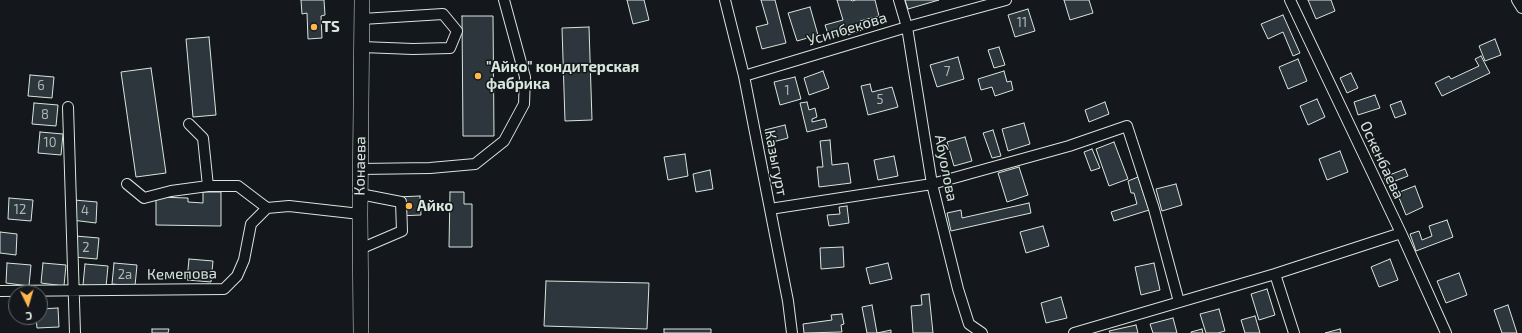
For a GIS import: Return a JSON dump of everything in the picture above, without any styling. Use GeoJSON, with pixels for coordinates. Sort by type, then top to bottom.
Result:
{"type":"FeatureCollection","features":[{"type":"Feature","properties":{"kind":"main road","name":"Конаева"},"geometry":{"type":"LineString","coordinates":[[361,333],[360,169],[362,0]]}},
{"type":"Feature","properties":{"kind":"street"},"geometry":{"type":"LineString","coordinates":[[360,169],[430,168],[474,164],[504,141],[524,104],[525,77],[504,0]]}},
{"type":"Feature","properties":{"kind":"street","name":"Казыгурт"},"geometry":{"type":"LineString","coordinates":[[726,0],[744,76],[788,301],[792,333]]}},
{"type":"Feature","properties":{"kind":"street","name":"Абуолова"},"geometry":{"type":"LineString","coordinates":[[899,0],[907,27],[932,184],[958,289],[969,324],[982,333]]}},
{"type":"Feature","properties":{"kind":"street","name":"Усипбекова"},"geometry":{"type":"LineString","coordinates":[[744,76],[907,27],[1006,0]]}},
{"type":"Feature","properties":{"kind":"street","name":"Оскенбаева"},"geometry":{"type":"LineString","coordinates":[[1290,0],[1401,233],[1446,333]]}},
{"type":"Feature","properties":{"kind":"street"},"geometry":{"type":"LineString","coordinates":[[1517,0],[1522,8]]}},
{"type":"Feature","properties":{"kind":"street"},"geometry":{"type":"LineString","coordinates":[[362,19],[443,14],[457,31],[450,48],[413,50],[362,46]]}},
{"type":"Feature","properties":{"kind":"street"},"geometry":{"type":"LineString","coordinates":[[68,107],[75,333]]}},
{"type":"Feature","properties":{"kind":"street"},"geometry":{"type":"LineString","coordinates":[[189,124],[203,138],[208,186]]}},
{"type":"Feature","properties":{"kind":"street"},"geometry":{"type":"LineString","coordinates":[[770,209],[932,184],[1069,146],[1127,126],[1154,209],[1180,302]]}},
{"type":"Feature","properties":{"kind":"street"},"geometry":{"type":"LineString","coordinates":[[127,184],[144,198],[171,191],[208,186],[238,186],[267,208],[288,206],[360,214]]}},
{"type":"Feature","properties":{"kind":"street"},"geometry":{"type":"LineString","coordinates":[[360,194],[402,202],[402,231],[360,249]]}},
{"type":"Feature","properties":{"kind":"street","name":"Кемепова"},"geometry":{"type":"LineString","coordinates":[[0,291],[224,288],[237,276],[244,260],[251,224],[267,208]]}},
{"type":"Feature","properties":{"kind":"street"},"geometry":{"type":"LineString","coordinates":[[1074,333],[1275,274],[1401,233]]}},
{"type":"Feature","properties":{"kind":"street"},"geometry":{"type":"LineString","coordinates":[[1275,274],[1294,333]]}},
{"type":"Feature","properties":{"kind":"building","name":"TS"},"geometry":{"type":"Polygon","coordinates":[[[301,0],[324,0],[325,15],[321,16],[322,38],[308,39],[307,13],[302,14],[301,0]]]}},
{"type":"Feature","properties":{"kind":"building"},"geometry":{"type":"Polygon","coordinates":[[[627,0],[644,0],[649,20],[633,24],[627,0]]]}},
{"type":"Feature","properties":{"kind":"building"},"geometry":{"type":"Polygon","coordinates":[[[761,0],[775,0],[786,43],[762,49],[756,27],[768,24],[761,0]]]}},
{"type":"Feature","properties":{"kind":"building"},"geometry":{"type":"Polygon","coordinates":[[[837,0],[875,0],[879,16],[860,21],[862,30],[848,35],[846,31],[829,37],[825,25],[843,20],[837,0]]]}},
{"type":"Feature","properties":{"kind":"building"},"geometry":{"type":"Polygon","coordinates":[[[905,0],[939,0],[908,9],[905,0]]]}},
{"type":"Feature","properties":{"kind":"building"},"geometry":{"type":"Polygon","coordinates":[[[1064,0],[1089,0],[1093,13],[1070,20],[1064,0]]]}},
{"type":"Feature","properties":{"kind":"building"},"geometry":{"type":"Polygon","coordinates":[[[1308,0],[1331,0],[1335,11],[1316,19],[1308,0]]]}},
{"type":"Feature","properties":{"kind":"building"},"geometry":{"type":"Polygon","coordinates":[[[810,7],[818,35],[797,41],[788,13],[810,7]]]}},
{"type":"Feature","properties":{"kind":"building"},"geometry":{"type":"Polygon","coordinates":[[[1028,9],[1035,31],[1015,37],[1008,15],[1028,9]]]}},
{"type":"Feature","properties":{"kind":"building"},"geometry":{"type":"Polygon","coordinates":[[[1283,15],[1300,53],[1293,56],[1283,32],[1268,39],[1261,24],[1283,15]]]}},
{"type":"Feature","properties":{"kind":"building","name":"\"Айко\" кондитерская фабрика"},"geometry":{"type":"Polygon","coordinates":[[[462,16],[493,16],[494,136],[463,136],[462,16]]]}},
{"type":"Feature","properties":{"kind":"building"},"geometry":{"type":"Polygon","coordinates":[[[589,27],[592,120],[565,121],[562,28],[589,27]]]}},
{"type":"Feature","properties":{"kind":"building"},"geometry":{"type":"Polygon","coordinates":[[[209,37],[216,115],[193,117],[186,39],[209,37]]]}},
{"type":"Feature","properties":{"kind":"building"},"geometry":{"type":"Polygon","coordinates":[[[1495,39],[1501,55],[1485,61],[1479,46],[1495,39]]]}},
{"type":"Feature","properties":{"kind":"building"},"geometry":{"type":"Polygon","coordinates":[[[999,47],[1005,65],[994,68],[988,50],[999,47]]]}},
{"type":"Feature","properties":{"kind":"building"},"geometry":{"type":"Polygon","coordinates":[[[1481,56],[1490,73],[1442,96],[1435,83],[1449,76],[1451,79],[1479,66],[1475,59],[1481,56]]]}},
{"type":"Feature","properties":{"kind":"building"},"geometry":{"type":"Polygon","coordinates":[[[958,57],[964,79],[937,87],[930,65],[958,57]]]}},
{"type":"Feature","properties":{"kind":"building"},"geometry":{"type":"Polygon","coordinates":[[[1298,59],[1307,81],[1288,89],[1279,67],[1298,59]]]}},
{"type":"Feature","properties":{"kind":"building"},"geometry":{"type":"Polygon","coordinates":[[[151,68],[166,173],[136,177],[121,72],[151,68]]]}},
{"type":"Feature","properties":{"kind":"building"},"geometry":{"type":"Polygon","coordinates":[[[823,71],[829,88],[809,95],[804,78],[823,71]]]}},
{"type":"Feature","properties":{"kind":"building"},"geometry":{"type":"Polygon","coordinates":[[[1004,71],[1007,82],[1011,81],[1013,90],[995,96],[992,87],[981,90],[978,79],[1004,71]]]}},
{"type":"Feature","properties":{"kind":"building"},"geometry":{"type":"Polygon","coordinates":[[[1351,73],[1358,88],[1347,93],[1340,78],[1351,73]]]}},
{"type":"Feature","properties":{"kind":"building"},"geometry":{"type":"Polygon","coordinates":[[[30,75],[54,77],[52,98],[28,96],[30,75]]]}},
{"type":"Feature","properties":{"kind":"building"},"geometry":{"type":"Polygon","coordinates":[[[795,77],[801,99],[780,105],[774,82],[795,77]]]}},
{"type":"Feature","properties":{"kind":"building"},"geometry":{"type":"Polygon","coordinates":[[[870,84],[872,92],[892,87],[898,107],[868,115],[861,86],[870,84]]]}},
{"type":"Feature","properties":{"kind":"building"},"geometry":{"type":"Polygon","coordinates":[[[1375,95],[1380,108],[1358,115],[1354,102],[1375,95]]]}},
{"type":"Feature","properties":{"kind":"building"},"geometry":{"type":"Polygon","coordinates":[[[1317,99],[1325,117],[1308,125],[1300,106],[1317,99]]]}},
{"type":"Feature","properties":{"kind":"building"},"geometry":{"type":"Polygon","coordinates":[[[1401,101],[1406,114],[1395,118],[1390,105],[1401,101]]]}},
{"type":"Feature","properties":{"kind":"building"},"geometry":{"type":"Polygon","coordinates":[[[807,102],[809,110],[815,108],[817,117],[812,119],[812,122],[825,119],[827,127],[807,132],[800,103],[807,102]]]}},
{"type":"Feature","properties":{"kind":"building"},"geometry":{"type":"Polygon","coordinates":[[[1105,102],[1109,114],[1089,122],[1085,110],[1105,102]]]}},
{"type":"Feature","properties":{"kind":"building"},"geometry":{"type":"Polygon","coordinates":[[[34,103],[58,105],[56,126],[32,124],[34,103]]]}},
{"type":"Feature","properties":{"kind":"building"},"geometry":{"type":"Polygon","coordinates":[[[1024,123],[1030,144],[1008,151],[1002,129],[1024,123]]]}},
{"type":"Feature","properties":{"kind":"building"},"geometry":{"type":"Polygon","coordinates":[[[785,125],[788,138],[769,143],[765,130],[785,125]]]}},
{"type":"Feature","properties":{"kind":"building"},"geometry":{"type":"Polygon","coordinates":[[[993,130],[1001,156],[992,158],[983,133],[993,130]]]}},
{"type":"Feature","properties":{"kind":"building"},"geometry":{"type":"Polygon","coordinates":[[[40,132],[63,134],[61,155],[38,153],[40,132]]]}},
{"type":"Feature","properties":{"kind":"building"},"geometry":{"type":"Polygon","coordinates":[[[965,137],[972,161],[954,166],[947,142],[965,137]]]}},
{"type":"Feature","properties":{"kind":"building"},"geometry":{"type":"Polygon","coordinates":[[[830,140],[832,165],[848,163],[851,183],[819,187],[817,167],[823,167],[820,141],[830,140]]]}},
{"type":"Feature","properties":{"kind":"building"},"geometry":{"type":"Polygon","coordinates":[[[1114,142],[1128,179],[1109,186],[1096,149],[1114,142]]]}},
{"type":"Feature","properties":{"kind":"building"},"geometry":{"type":"Polygon","coordinates":[[[1092,149],[1100,168],[1091,171],[1084,152],[1092,149]]]}},
{"type":"Feature","properties":{"kind":"building"},"geometry":{"type":"Polygon","coordinates":[[[1340,151],[1348,172],[1327,180],[1319,159],[1340,151]]]}},
{"type":"Feature","properties":{"kind":"building"},"geometry":{"type":"Polygon","coordinates":[[[685,154],[688,176],[668,180],[664,157],[685,154]]]}},
{"type":"Feature","properties":{"kind":"building"},"geometry":{"type":"Polygon","coordinates":[[[894,156],[898,176],[878,180],[874,160],[894,156]]]}},
{"type":"Feature","properties":{"kind":"building"},"geometry":{"type":"Polygon","coordinates":[[[1019,167],[1028,195],[1007,202],[998,173],[1019,167]]]}},
{"type":"Feature","properties":{"kind":"building"},"geometry":{"type":"Polygon","coordinates":[[[1405,169],[1408,176],[1387,184],[1384,177],[1405,169]]]}},
{"type":"Feature","properties":{"kind":"building"},"geometry":{"type":"Polygon","coordinates":[[[710,170],[713,189],[696,192],[693,174],[710,170]]]}},
{"type":"Feature","properties":{"kind":"building"},"geometry":{"type":"Polygon","coordinates":[[[1138,177],[1149,210],[1114,221],[1111,212],[1137,204],[1134,193],[1131,193],[1128,181],[1138,177]]]}},
{"type":"Feature","properties":{"kind":"building"},"geometry":{"type":"Polygon","coordinates":[[[1176,184],[1182,205],[1162,211],[1156,189],[1176,184]]]}},
{"type":"Feature","properties":{"kind":"building"},"geometry":{"type":"Polygon","coordinates":[[[1415,186],[1423,207],[1406,215],[1397,193],[1415,186]]]}},
{"type":"Feature","properties":{"kind":"building"},"geometry":{"type":"Polygon","coordinates":[[[203,192],[221,192],[221,226],[156,225],[156,197],[188,198],[188,202],[203,203],[203,192]]]}},
{"type":"Feature","properties":{"kind":"building"},"geometry":{"type":"Polygon","coordinates":[[[450,192],[464,192],[464,204],[472,204],[472,247],[449,247],[450,192]]]}},
{"type":"Feature","properties":{"kind":"building","name":"Айко"},"geometry":{"type":"Polygon","coordinates":[[[420,196],[421,215],[398,216],[397,197],[420,196]]]}},
{"type":"Feature","properties":{"kind":"building"},"geometry":{"type":"Polygon","coordinates":[[[9,198],[33,200],[31,221],[8,219],[9,198]]]}},
{"type":"Feature","properties":{"kind":"building"},"geometry":{"type":"Polygon","coordinates":[[[74,200],[97,202],[96,223],[72,220],[74,200]]]}},
{"type":"Feature","properties":{"kind":"building"},"geometry":{"type":"Polygon","coordinates":[[[1029,203],[1031,213],[951,231],[947,213],[961,210],[962,218],[1029,203]]]}},
{"type":"Feature","properties":{"kind":"building"},"geometry":{"type":"Polygon","coordinates":[[[847,206],[849,223],[829,226],[827,215],[840,214],[839,207],[847,206]]]}},
{"type":"Feature","properties":{"kind":"building"},"geometry":{"type":"Polygon","coordinates":[[[1447,220],[1453,237],[1416,251],[1410,234],[1419,231],[1422,240],[1432,236],[1429,226],[1447,220]]]}},
{"type":"Feature","properties":{"kind":"building"},"geometry":{"type":"Polygon","coordinates":[[[1043,226],[1049,246],[1026,253],[1020,232],[1043,226]]]}},
{"type":"Feature","properties":{"kind":"building"},"geometry":{"type":"Polygon","coordinates":[[[0,232],[17,234],[16,255],[0,253],[0,232]]]}},
{"type":"Feature","properties":{"kind":"building"},"geometry":{"type":"Polygon","coordinates":[[[75,236],[99,238],[97,259],[74,257],[75,236]]]}},
{"type":"Feature","properties":{"kind":"building"},"geometry":{"type":"Polygon","coordinates":[[[843,247],[844,267],[821,269],[820,248],[843,247]]]}},
{"type":"Feature","properties":{"kind":"building"},"geometry":{"type":"Polygon","coordinates":[[[189,259],[213,261],[211,282],[187,280],[189,259]]]}},
{"type":"Feature","properties":{"kind":"building"},"geometry":{"type":"Polygon","coordinates":[[[1390,259],[1398,280],[1379,287],[1371,267],[1390,259]]]}},
{"type":"Feature","properties":{"kind":"building"},"geometry":{"type":"Polygon","coordinates":[[[7,263],[31,265],[29,285],[6,283],[7,263]]]}},
{"type":"Feature","properties":{"kind":"building"},"geometry":{"type":"Polygon","coordinates":[[[43,263],[66,265],[64,286],[41,283],[43,263]]]}},
{"type":"Feature","properties":{"kind":"building"},"geometry":{"type":"Polygon","coordinates":[[[114,263],[137,265],[135,286],[112,284],[114,263]]]}},
{"type":"Feature","properties":{"kind":"building"},"geometry":{"type":"Polygon","coordinates":[[[888,263],[892,279],[870,284],[866,268],[888,263]]]}},
{"type":"Feature","properties":{"kind":"building"},"geometry":{"type":"Polygon","coordinates":[[[1154,263],[1160,290],[1141,295],[1135,267],[1154,263]]]}},
{"type":"Feature","properties":{"kind":"building"},"geometry":{"type":"Polygon","coordinates":[[[85,264],[108,266],[106,287],[83,285],[85,264]]]}},
{"type":"Feature","properties":{"kind":"building"},"geometry":{"type":"Polygon","coordinates":[[[1459,273],[1467,295],[1446,303],[1437,281],[1459,273]]]}},
{"type":"Feature","properties":{"kind":"building"},"geometry":{"type":"Polygon","coordinates":[[[546,281],[649,283],[647,329],[544,326],[546,281]]]}},
{"type":"Feature","properties":{"kind":"building"},"geometry":{"type":"Polygon","coordinates":[[[1267,289],[1275,315],[1259,320],[1251,294],[1267,289]]]}},
{"type":"Feature","properties":{"kind":"building"},"geometry":{"type":"Polygon","coordinates":[[[929,294],[933,333],[913,333],[911,306],[922,305],[921,295],[929,294]]]}},
{"type":"Feature","properties":{"kind":"building"},"geometry":{"type":"Polygon","coordinates":[[[1061,297],[1067,318],[1046,323],[1041,303],[1061,297]]]}},
{"type":"Feature","properties":{"kind":"building"},"geometry":{"type":"Polygon","coordinates":[[[872,305],[877,333],[867,333],[862,307],[872,305]]]}},
{"type":"Feature","properties":{"kind":"building"},"geometry":{"type":"Polygon","coordinates":[[[1508,305],[1517,333],[1502,333],[1494,310],[1508,305]]]}},
{"type":"Feature","properties":{"kind":"building"},"geometry":{"type":"Polygon","coordinates":[[[58,308],[59,327],[37,328],[37,325],[48,325],[48,309],[58,308]]]}},
{"type":"Feature","properties":{"kind":"building"},"geometry":{"type":"Polygon","coordinates":[[[1219,309],[1225,331],[1218,333],[1206,333],[1200,314],[1219,309]]]}},
{"type":"Feature","properties":{"kind":"building"},"geometry":{"type":"Polygon","coordinates":[[[842,314],[844,324],[841,325],[842,332],[804,333],[803,324],[832,320],[831,315],[842,314]]]}},
{"type":"Feature","properties":{"kind":"building"},"geometry":{"type":"Polygon","coordinates":[[[1255,316],[1260,333],[1245,333],[1241,320],[1255,316]]]}},
{"type":"Feature","properties":{"kind":"building"},"geometry":{"type":"Polygon","coordinates":[[[1173,318],[1177,333],[1153,333],[1150,324],[1173,318]]]}},
{"type":"Feature","properties":{"kind":"building"},"geometry":{"type":"Polygon","coordinates":[[[1136,325],[1138,333],[1110,333],[1109,331],[1136,325]]]}},
{"type":"Feature","properties":{"kind":"building"},"geometry":{"type":"Polygon","coordinates":[[[152,329],[169,329],[168,333],[152,333],[152,329]]]}},
{"type":"Feature","properties":{"kind":"building"},"geometry":{"type":"Polygon","coordinates":[[[664,329],[711,329],[711,333],[664,333],[664,329]]]}},
{"type":"Feature","properties":{"kind":"building"},"geometry":{"type":"Polygon","coordinates":[[[1202,329],[1203,333],[1191,333],[1191,332],[1202,329]]]}},
{"type":"Feature","properties":{"kind":"building"},"geometry":{"type":"Polygon","coordinates":[[[1340,329],[1341,333],[1325,333],[1340,329]]]}},
{"type":"Feature","properties":{"kind":"building"},"geometry":{"type":"Polygon","coordinates":[[[891,330],[891,333],[877,333],[891,330]]]}},
{"type":"Feature","properties":{"kind":"place","name":"TS"},"geometry":{"type":"Point","coordinates":[314,27]}},
{"type":"Feature","properties":{"kind":"place","name":"\"Айко\" кондитерская фабрика"},"geometry":{"type":"Point","coordinates":[478,76]}},
{"type":"Feature","properties":{"kind":"place","name":"Айко"},"geometry":{"type":"Point","coordinates":[409,206]}}]}
